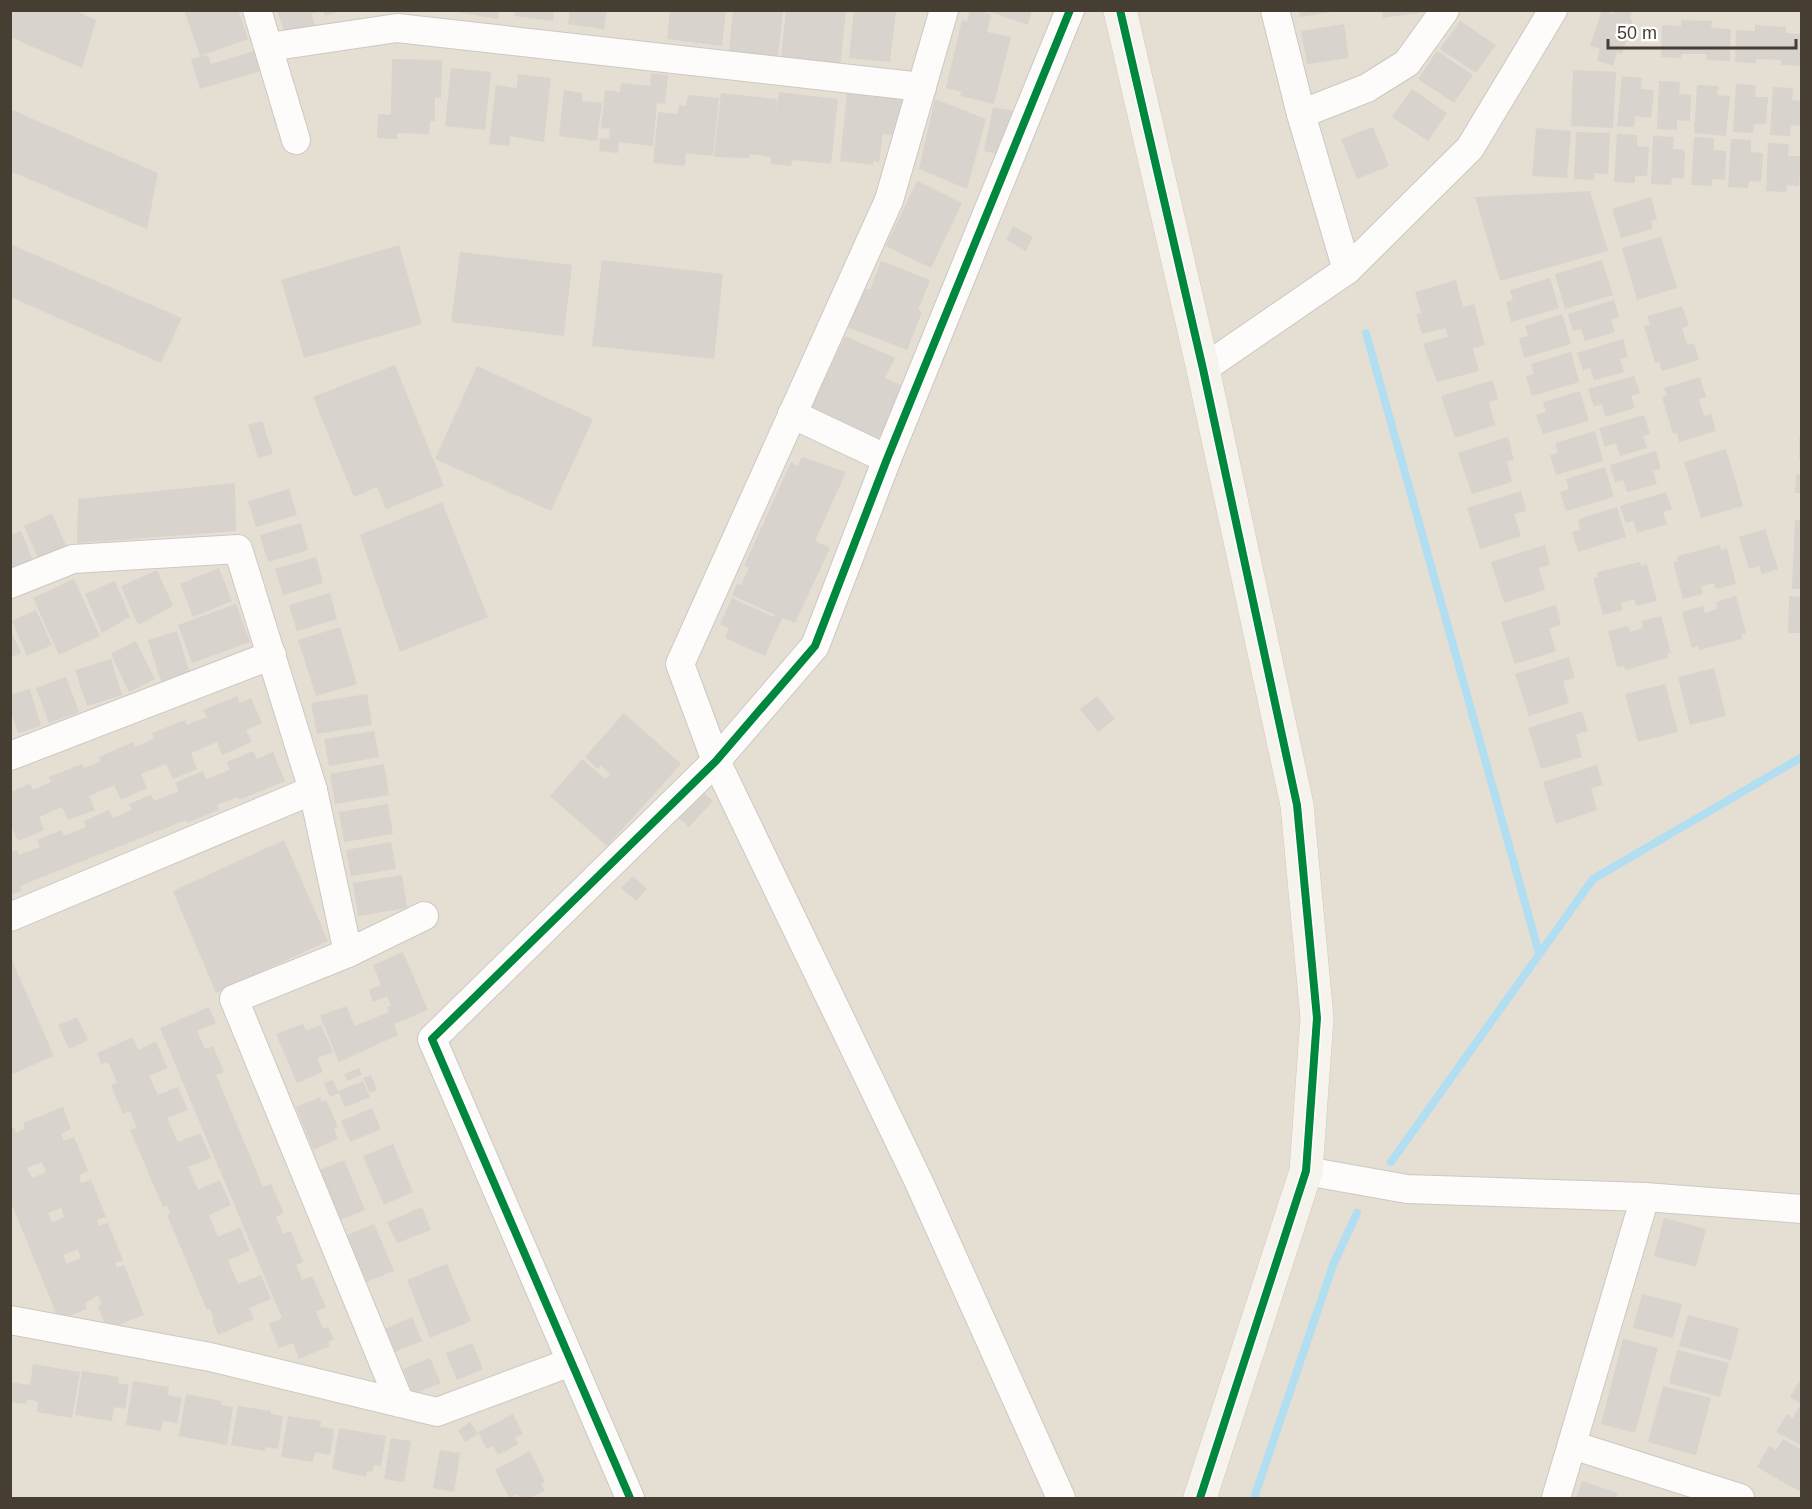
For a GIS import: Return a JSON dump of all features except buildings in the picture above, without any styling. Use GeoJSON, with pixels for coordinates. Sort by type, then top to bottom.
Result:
{"type":"FeatureCollection","features":[{"type":"Feature","properties":{"kind":"street"},"geometry":{"type":"LineString","coordinates":[[257,10],[296,140]]}},
{"type":"Feature","properties":{"kind":"street"},"geometry":{"type":"LineString","coordinates":[[944,10],[889,200],[680,664],[716,761],[918,1180],[1062,1498]]}},
{"type":"Feature","properties":{"kind":"street"},"geometry":{"type":"LineString","coordinates":[[630,1498],[432,1039],[716,761],[815,646],[887,459],[1070,10]]}},
{"type":"Feature","properties":{"kind":"street"},"geometry":{"type":"LineString","coordinates":[[1120,10],[1203,369],[1297,806],[1317,1018],[1306,1171],[1200,1498]]}},
{"type":"Feature","properties":{"kind":"street"},"geometry":{"type":"LineString","coordinates":[[1275,10],[1301,114],[1347,270]]}},
{"type":"Feature","properties":{"kind":"street"},"geometry":{"type":"LineString","coordinates":[[1301,114],[1367,88],[1407,63],[1445,10]]}},
{"type":"Feature","properties":{"kind":"street"},"geometry":{"type":"LineString","coordinates":[[1203,369],[1347,270],[1470,148],[1553,10]]}},
{"type":"Feature","properties":{"kind":"street"},"geometry":{"type":"LineString","coordinates":[[268,47],[397,28],[922,87]]}},
{"type":"Feature","properties":{"kind":"street"},"geometry":{"type":"LineString","coordinates":[[792,414],[887,459]]}},
{"type":"Feature","properties":{"kind":"street"},"geometry":{"type":"LineString","coordinates":[[10,584],[73,559],[238,549],[314,790],[348,953]]}},
{"type":"Feature","properties":{"kind":"street"},"geometry":{"type":"LineString","coordinates":[[10,756],[272,655]]}},
{"type":"Feature","properties":{"kind":"street"},"geometry":{"type":"LineString","coordinates":[[10,917],[314,790]]}},
{"type":"Feature","properties":{"kind":"street"},"geometry":{"type":"LineString","coordinates":[[400,1403],[234,999],[348,953],[424,916]]}},
{"type":"Feature","properties":{"kind":"street"},"geometry":{"type":"LineString","coordinates":[[1306,1171],[1407,1189],[1645,1197],[1802,1209]]}},
{"type":"Feature","properties":{"kind":"street"},"geometry":{"type":"LineString","coordinates":[[1556,1498],[1645,1197]]}},
{"type":"Feature","properties":{"kind":"street"},"geometry":{"type":"LineString","coordinates":[[10,1320],[210,1357],[437,1412],[571,1362]]}},
{"type":"Feature","properties":{"kind":"street"},"geometry":{"type":"LineString","coordinates":[[1572,1445],[1740,1498]]}},
{"type":"Feature","properties":{"kind":"shaded area"},"geometry":{"type":"Polygon","coordinates":[[[11,11],[1801,11],[1801,1498],[11,1498],[11,11]]]}},
{"type":"Feature","properties":{"kind":"waterway"},"geometry":{"type":"LineString","coordinates":[[1366,333],[1539,953]]}},
{"type":"Feature","properties":{"kind":"waterway"},"geometry":{"type":"LineString","coordinates":[[1391,1162],[1593,879],[1802,757]]}},
{"type":"Feature","properties":{"kind":"waterway"},"geometry":{"type":"LineString","coordinates":[[1254,1498],[1333,1265],[1357,1213]]}},
{"type":"Feature","properties":{"kind":"cycle path"},"geometry":{"type":"LineString","coordinates":[[630,1498],[432,1039],[716,761],[815,646],[887,459],[1070,10]]}},
{"type":"Feature","properties":{"kind":"cycle path"},"geometry":{"type":"LineString","coordinates":[[1120,10],[1203,369],[1297,805],[1317,1018],[1306,1171],[1200,1498]]}}]}
